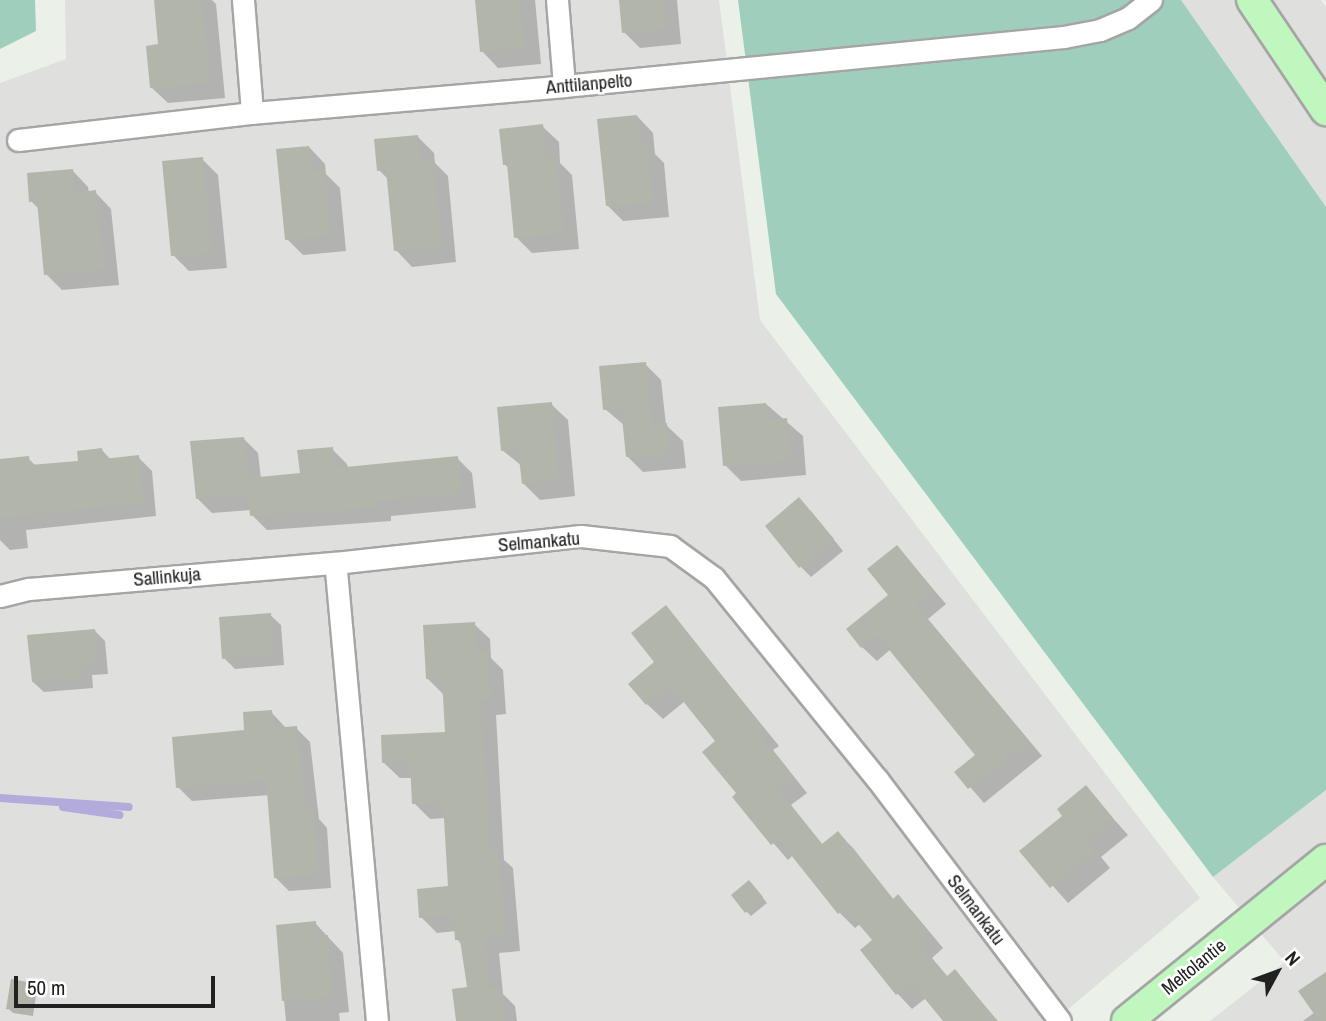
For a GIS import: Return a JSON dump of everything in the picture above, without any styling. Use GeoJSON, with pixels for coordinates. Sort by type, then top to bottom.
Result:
{"type":"FeatureCollection","features":[{"type":"Feature","properties":{"kind":"street"},"geometry":{"type":"LineString","coordinates":[[243,0],[252,113]]}},
{"type":"Feature","properties":{"kind":"street"},"geometry":{"type":"LineString","coordinates":[[557,0],[564,86]]}},
{"type":"Feature","properties":{"kind":"street","name":"Anttilanpelto"},"geometry":{"type":"LineString","coordinates":[[18,140],[252,113],[564,86],[1064,37],[1100,30],[1128,18],[1151,0]]}},
{"type":"Feature","properties":{"kind":"street"},"geometry":{"type":"LineString","coordinates":[[1252,0],[1326,110]]}},
{"type":"Feature","properties":{"kind":"street","name":"Selmankatu"},"geometry":{"type":"LineString","coordinates":[[335,563],[581,536],[670,547],[714,579],[877,779],[1060,1021]]}},
{"type":"Feature","properties":{"kind":"street"},"geometry":{"type":"LineString","coordinates":[[335,563],[377,1021]]}},
{"type":"Feature","properties":{"kind":"street","name":"Sallinkuja"},"geometry":{"type":"LineString","coordinates":[[0,596],[29,589],[335,563]]}},
{"type":"Feature","properties":{"kind":"street","name":"Meltolantie"},"geometry":{"type":"LineString","coordinates":[[1127,1021],[1322,871]]}},
{"type":"Feature","properties":{"kind":"shaded area"},"geometry":{"type":"Polygon","coordinates":[[[65,0],[719,0],[760,320],[1200,898],[1054,1021],[0,1021],[0,83],[66,59],[65,0]]]}},
{"type":"Feature","properties":{"kind":"shaded area"},"geometry":{"type":"Polygon","coordinates":[[[1181,0],[1321,0],[1326,7],[1326,207],[1181,0]]]}},
{"type":"Feature","properties":{"kind":"shaded area"},"geometry":{"type":"Polygon","coordinates":[[[1326,790],[1326,1021],[1210,1021],[1285,962],[1213,877],[1326,790]]]}},
{"type":"Feature","properties":{"kind":"green space"},"geometry":{"type":"Polygon","coordinates":[[[0,0],[35,0],[36,31],[0,49],[0,0]]]}},
{"type":"Feature","properties":{"kind":"green space"},"geometry":{"type":"Polygon","coordinates":[[[738,0],[1181,0],[1326,207],[1326,790],[1213,877],[776,294],[738,0]]]}},
{"type":"Feature","properties":{"kind":"building"},"geometry":{"type":"Polygon","coordinates":[[[154,0],[202,0],[210,83],[150,88],[146,46],[158,44],[154,0]]]}},
{"type":"Feature","properties":{"kind":"building"},"geometry":{"type":"Polygon","coordinates":[[[475,0],[521,0],[525,48],[480,52],[475,0]]]}},
{"type":"Feature","properties":{"kind":"building"},"geometry":{"type":"Polygon","coordinates":[[[619,0],[663,0],[665,29],[622,33],[619,0]]]}},
{"type":"Feature","properties":{"kind":"building"},"geometry":{"type":"Polygon","coordinates":[[[637,115],[640,145],[648,145],[653,202],[606,206],[597,119],[637,115]]]}},
{"type":"Feature","properties":{"kind":"building"},"geometry":{"type":"Polygon","coordinates":[[[543,124],[546,158],[556,157],[564,233],[514,238],[507,164],[503,165],[499,129],[543,124]]]}},
{"type":"Feature","properties":{"kind":"building"},"geometry":{"type":"Polygon","coordinates":[[[418,135],[421,159],[433,158],[441,247],[394,251],[386,170],[377,171],[374,139],[418,135]]]}},
{"type":"Feature","properties":{"kind":"building"},"geometry":{"type":"Polygon","coordinates":[[[309,146],[312,171],[324,170],[330,235],[285,240],[276,149],[309,146]]]}},
{"type":"Feature","properties":{"kind":"building"},"geometry":{"type":"Polygon","coordinates":[[[203,157],[212,252],[171,256],[162,161],[203,157]]]}},
{"type":"Feature","properties":{"kind":"building"},"geometry":{"type":"Polygon","coordinates":[[[73,169],[75,193],[96,190],[103,269],[44,275],[37,201],[29,202],[27,173],[73,169]]]}},
{"type":"Feature","properties":{"kind":"building"},"geometry":{"type":"Polygon","coordinates":[[[646,362],[652,424],[667,423],[670,453],[626,457],[621,408],[603,410],[599,366],[646,362]]]}},
{"type":"Feature","properties":{"kind":"building"},"geometry":{"type":"Polygon","coordinates":[[[552,402],[559,480],[522,484],[518,449],[501,451],[497,407],[552,402]]]}},
{"type":"Feature","properties":{"kind":"building"},"geometry":{"type":"Polygon","coordinates":[[[766,403],[768,420],[787,418],[791,460],[723,466],[718,407],[766,403]]]}},
{"type":"Feature","properties":{"kind":"building"},"geometry":{"type":"Polygon","coordinates":[[[244,437],[248,478],[300,473],[297,450],[333,447],[335,468],[458,456],[461,493],[377,501],[377,507],[250,516],[248,494],[196,499],[190,441],[244,437]]]}},
{"type":"Feature","properties":{"kind":"building"},"geometry":{"type":"Polygon","coordinates":[[[102,448],[103,459],[139,455],[143,502],[0,518],[0,459],[29,456],[30,465],[78,461],[77,451],[102,448]]]}},
{"type":"Feature","properties":{"kind":"building"},"geometry":{"type":"Polygon","coordinates":[[[799,497],[834,539],[799,568],[765,526],[799,497]]]}},
{"type":"Feature","properties":{"kind":"building"},"geometry":{"type":"Polygon","coordinates":[[[897,545],[933,589],[915,604],[1029,741],[968,789],[954,772],[975,755],[877,635],[861,648],[846,629],[888,595],[867,569],[897,545]]]}},
{"type":"Feature","properties":{"kind":"building"},"geometry":{"type":"Polygon","coordinates":[[[666,605],[765,730],[759,734],[793,777],[777,789],[822,844],[838,831],[893,899],[898,894],[929,932],[917,942],[946,977],[955,969],[997,1021],[943,1021],[911,982],[896,995],[860,950],[872,940],[845,908],[838,914],[779,840],[771,845],[732,797],[736,793],[702,752],[715,741],[670,685],[646,705],[628,684],[654,662],[631,633],[666,605]]]}},
{"type":"Feature","properties":{"kind":"building"},"geometry":{"type":"Polygon","coordinates":[[[271,613],[274,654],[222,659],[219,617],[271,613]]]}},
{"type":"Feature","properties":{"kind":"building"},"geometry":{"type":"Polygon","coordinates":[[[475,622],[477,653],[488,652],[491,699],[481,699],[490,851],[498,851],[505,936],[484,938],[489,989],[500,988],[504,1021],[456,1021],[452,989],[467,987],[460,940],[455,940],[453,915],[419,918],[417,889],[448,886],[443,802],[412,804],[410,762],[382,763],[381,735],[445,732],[442,679],[426,679],[423,625],[475,622]]]}},
{"type":"Feature","properties":{"kind":"building"},"geometry":{"type":"Polygon","coordinates":[[[95,629],[98,664],[82,665],[83,677],[32,682],[27,635],[95,629]]]}},
{"type":"Feature","properties":{"kind":"building"},"geometry":{"type":"Polygon","coordinates":[[[272,710],[274,728],[297,726],[306,812],[314,812],[318,875],[274,878],[266,780],[176,788],[172,737],[244,730],[243,712],[272,710]]]}},
{"type":"Feature","properties":{"kind":"building"},"geometry":{"type":"Polygon","coordinates":[[[1086,785],[1113,818],[1086,840],[1095,851],[1050,888],[1019,851],[1062,816],[1057,809],[1086,785]]]}},
{"type":"Feature","properties":{"kind":"building"},"geometry":{"type":"Polygon","coordinates":[[[749,880],[763,897],[745,913],[731,895],[749,880]]]}},
{"type":"Feature","properties":{"kind":"building"},"geometry":{"type":"Polygon","coordinates":[[[316,921],[317,936],[328,935],[333,996],[282,1001],[276,925],[316,921]]]}},
{"type":"Feature","properties":{"kind":"building"},"geometry":{"type":"Polygon","coordinates":[[[1326,972],[1326,1021],[1319,1021],[1298,991],[1326,972]]]}},
{"type":"Feature","properties":{"kind":"building"},"geometry":{"type":"Polygon","coordinates":[[[11,979],[33,983],[28,1012],[6,1009],[11,979]]]}},
{"type":"Feature","properties":{"kind":"waterway"},"geometry":{"type":"LineString","coordinates":[[0,798],[129,807]]}},
{"type":"Feature","properties":{"kind":"waterway"},"geometry":{"type":"LineString","coordinates":[[63,807],[119,815]]}}]}
